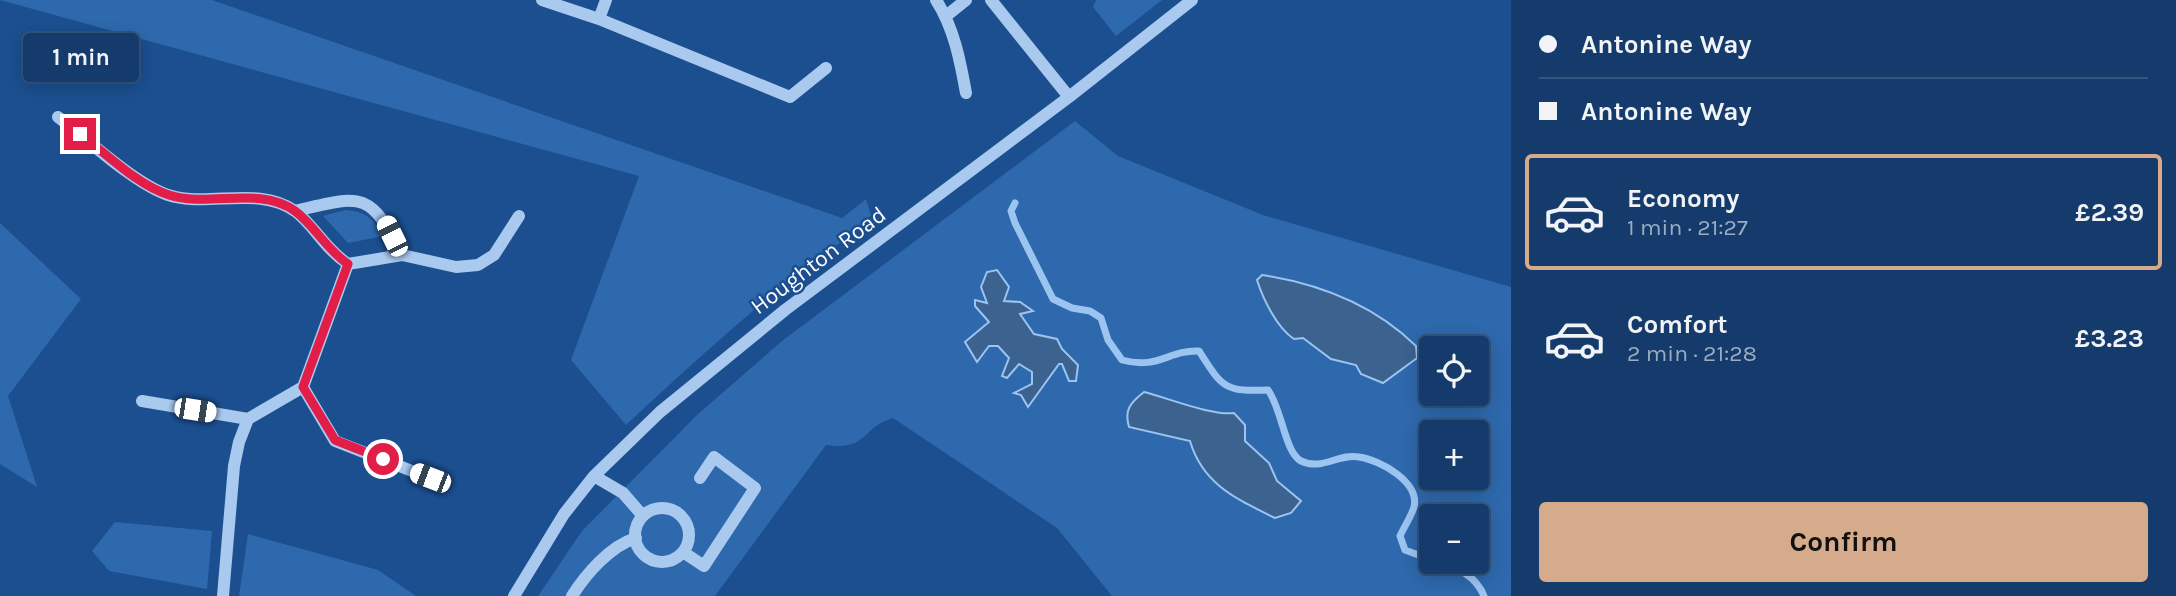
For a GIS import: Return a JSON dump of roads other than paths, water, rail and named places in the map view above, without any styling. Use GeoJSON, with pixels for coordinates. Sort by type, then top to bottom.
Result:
{"type":"FeatureCollection","features":[{"type":"Feature","properties":{"kind":"street"},"geometry":{"type":"LineString","coordinates":[[542,0],[598,19],[790,97],[826,68]]}},
{"type":"Feature","properties":{"kind":"street"},"geometry":{"type":"LineString","coordinates":[[598,19],[606,0]]}},
{"type":"Feature","properties":{"kind":"street"},"geometry":{"type":"LineString","coordinates":[[936,0],[946,16],[960,59],[966,93]]}},
{"type":"Feature","properties":{"kind":"street"},"geometry":{"type":"LineString","coordinates":[[946,16],[966,0]]}},
{"type":"Feature","properties":{"kind":"street"},"geometry":{"type":"LineString","coordinates":[[991,0],[1069,97]]}},
{"type":"Feature","properties":{"kind":"street","name":"Houghton Road"},"geometry":{"type":"LineString","coordinates":[[514,596],[564,514],[594,476],[660,412],[785,310],[1069,97],[1192,0]]}},
{"type":"Feature","properties":{"kind":"street"},"geometry":{"type":"LineString","coordinates":[[58,117],[146,184],[167,195],[190,200],[263,199],[295,211],[330,252],[348,264],[402,255],[456,267],[478,265],[494,255],[519,216]]}},
{"type":"Feature","properties":{"kind":"street"},"geometry":{"type":"LineString","coordinates":[[295,211],[344,200],[365,203],[383,216],[402,255]]}},
{"type":"Feature","properties":{"kind":"street"},"geometry":{"type":"LineString","coordinates":[[142,401],[248,419],[303,387],[348,264]]}},
{"type":"Feature","properties":{"kind":"street"},"geometry":{"type":"LineString","coordinates":[[303,387],[335,440],[430,478]]}},
{"type":"Feature","properties":{"kind":"street"},"geometry":{"type":"LineString","coordinates":[[223,596],[234,466],[248,419]]}},
{"type":"Feature","properties":{"kind":"street"},"geometry":{"type":"LineString","coordinates":[[683,552],[704,566],[755,488],[714,457],[700,478]]}},
{"type":"Feature","properties":{"kind":"street"},"geometry":{"type":"LineString","coordinates":[[594,476],[622,493],[643,516]]}},
{"type":"Feature","properties":{"kind":"street"},"geometry":{"type":"LineString","coordinates":[[662,508],[678,513],[688,527],[689,536],[683,552],[676,558],[658,562],[642,553],[636,538],[636,527],[643,516],[662,508]]}},
{"type":"Feature","properties":{"kind":"street"},"geometry":{"type":"LineString","coordinates":[[572,596],[601,561],[625,542],[636,538]]}},
{"type":"Feature","properties":{"kind":"waterway"},"geometry":{"type":"LineString","coordinates":[[1015,203],[1011,211],[1015,223],[1053,299],[1072,308],[1090,311],[1101,318],[1108,340],[1122,360],[1145,363],[1179,353],[1199,351],[1213,373],[1226,385],[1242,390],[1268,390],[1291,449],[1301,461],[1316,464],[1352,456],[1368,459],[1397,474],[1411,489],[1414,498],[1414,507],[1400,536],[1405,550],[1419,555]]}},
{"type":"Feature","properties":{"kind":"waterway"},"geometry":{"type":"LineString","coordinates":[[1466,574],[1481,589],[1484,596]]}}]}
